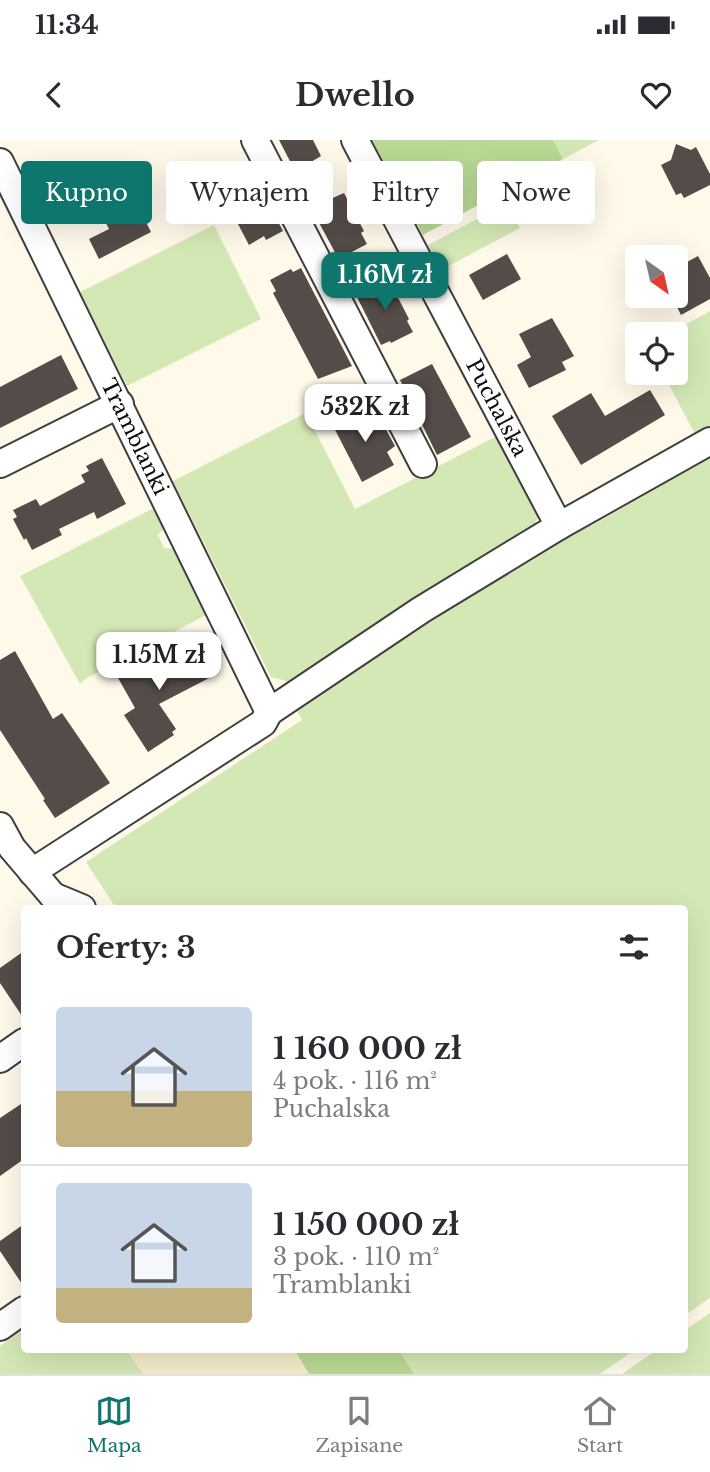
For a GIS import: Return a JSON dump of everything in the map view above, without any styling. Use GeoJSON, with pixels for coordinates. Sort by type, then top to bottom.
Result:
{"type":"FeatureCollection","features":[{"type":"Feature","properties":{"kind":"street"},"geometry":{"type":"LineString","coordinates":[[256,140],[423,464]]}},
{"type":"Feature","properties":{"kind":"street","name":"Puchalska"},"geometry":{"type":"LineString","coordinates":[[355,140],[559,526]]}},
{"type":"Feature","properties":{"kind":"street","name":"Tramblanki"},"geometry":{"type":"LineString","coordinates":[[0,162],[269,712]]}},
{"type":"Feature","properties":{"kind":"street"},"geometry":{"type":"LineString","coordinates":[[0,464],[120,404]]}},
{"type":"Feature","properties":{"kind":"street"},"geometry":{"type":"LineString","coordinates":[[32,872],[263,723],[269,712],[421,610],[559,526],[710,441]]}},
{"type":"Feature","properties":{"kind":"street"},"geometry":{"type":"LineString","coordinates":[[0,826],[12,848],[53,896],[75,905]]}},
{"type":"Feature","properties":{"kind":"street"},"geometry":{"type":"LineString","coordinates":[[0,1059],[21,1044]]}},
{"type":"Feature","properties":{"kind":"street"},"geometry":{"type":"LineString","coordinates":[[0,1327],[21,1312]]}},
{"type":"Feature","properties":{"kind":"shaded area"},"geometry":{"type":"Polygon","coordinates":[[[129,1353],[296,1353],[309,1374],[143,1374],[129,1353]]]}},
{"type":"Feature","properties":{"kind":"green space"},"geometry":{"type":"Polygon","coordinates":[[[372,140],[553,140],[563,159],[477,161],[477,206],[463,213],[463,161],[383,161],[372,140]]]}},
{"type":"Feature","properties":{"kind":"green space"},"geometry":{"type":"Polygon","coordinates":[[[553,140],[599,140],[563,159],[553,140]]]}},
{"type":"Feature","properties":{"kind":"green space"},"geometry":{"type":"Polygon","coordinates":[[[477,219],[477,224],[518,224],[520,228],[441,270],[428,245],[477,219]]]}},
{"type":"Feature","properties":{"kind":"green space"},"geometry":{"type":"Polygon","coordinates":[[[417,224],[443,224],[423,235],[417,224]]]}},
{"type":"Feature","properties":{"kind":"green space"},"geometry":{"type":"Polygon","coordinates":[[[214,225],[261,319],[127,386],[80,292],[214,225]]]}},
{"type":"Feature","properties":{"kind":"green space"},"geometry":{"type":"Polygon","coordinates":[[[710,311],[710,433],[698,440],[669,385],[688,385],[688,323],[710,311]]]}},
{"type":"Feature","properties":{"kind":"green space"},"geometry":{"type":"Polygon","coordinates":[[[306,413],[355,509],[497,436],[539,515],[532,529],[293,683],[271,677],[173,481],[306,413]]]}},
{"type":"Feature","properties":{"kind":"green space"},"geometry":{"type":"Polygon","coordinates":[[[710,458],[710,1298],[688,1313],[688,905],[114,905],[86,862],[302,720],[292,702],[585,516],[591,526],[710,458]]]}},
{"type":"Feature","properties":{"kind":"green space"},"geometry":{"type":"Polygon","coordinates":[[[156,507],[165,527],[158,535],[164,548],[174,549],[208,614],[80,684],[20,576],[156,507]]]}},
{"type":"Feature","properties":{"kind":"green space"},"geometry":{"type":"Polygon","coordinates":[[[710,1313],[710,1374],[622,1374],[652,1353],[688,1353],[688,1328],[710,1313]]]}},
{"type":"Feature","properties":{"kind":"green space"},"geometry":{"type":"Polygon","coordinates":[[[21,1331],[21,1353],[129,1353],[143,1374],[0,1374],[0,1346],[21,1331]]]}},
{"type":"Feature","properties":{"kind":"green space"},"geometry":{"type":"Polygon","coordinates":[[[296,1353],[401,1353],[414,1374],[309,1374],[296,1353]]]}},
{"type":"Feature","properties":{"kind":"green space"},"geometry":{"type":"Polygon","coordinates":[[[401,1353],[630,1353],[600,1374],[414,1374],[401,1353]]]}},
{"type":"Feature","properties":{"kind":"building"},"geometry":{"type":"Polygon","coordinates":[[[279,140],[313,140],[321,156],[313,161],[290,161],[279,140]]]}},
{"type":"Feature","properties":{"kind":"building"},"geometry":{"type":"Polygon","coordinates":[[[676,144],[691,150],[696,147],[710,174],[710,185],[684,198],[681,193],[676,195],[661,165],[671,160],[676,144]]]}},
{"type":"Feature","properties":{"kind":"building"},"geometry":{"type":"Polygon","coordinates":[[[344,193],[347,199],[347,224],[360,224],[364,231],[361,233],[367,244],[346,255],[345,252],[337,256],[320,224],[333,224],[333,198],[344,193]]]}},
{"type":"Feature","properties":{"kind":"building"},"geometry":{"type":"Polygon","coordinates":[[[106,224],[147,224],[151,232],[99,259],[89,239],[109,229],[106,224]]]}},
{"type":"Feature","properties":{"kind":"building"},"geometry":{"type":"Polygon","coordinates":[[[238,224],[279,224],[283,231],[266,240],[264,236],[249,245],[238,224]]]}},
{"type":"Feature","properties":{"kind":"building"},"geometry":{"type":"Polygon","coordinates":[[[507,254],[521,279],[483,300],[469,275],[507,254]]]}},
{"type":"Feature","properties":{"kind":"building"},"geometry":{"type":"Polygon","coordinates":[[[698,256],[710,278],[710,299],[681,315],[678,308],[688,308],[688,261],[698,256]]]}},
{"type":"Feature","properties":{"kind":"building"},"geometry":{"type":"Polygon","coordinates":[[[301,268],[352,366],[318,379],[273,293],[276,291],[270,280],[291,269],[293,272],[301,268]]]}},
{"type":"Feature","properties":{"kind":"building"},"geometry":{"type":"Polygon","coordinates":[[[389,280],[413,332],[381,345],[355,293],[389,280]]]}},
{"type":"Feature","properties":{"kind":"building"},"geometry":{"type":"Polygon","coordinates":[[[552,318],[574,356],[562,362],[566,370],[529,388],[517,365],[531,357],[519,334],[552,318]]]}},
{"type":"Feature","properties":{"kind":"building"},"geometry":{"type":"Polygon","coordinates":[[[61,355],[78,389],[0,428],[0,387],[61,355]]]}},
{"type":"Feature","properties":{"kind":"building"},"geometry":{"type":"Polygon","coordinates":[[[432,364],[471,437],[437,455],[400,380],[432,364]]]}},
{"type":"Feature","properties":{"kind":"building"},"geometry":{"type":"Polygon","coordinates":[[[650,390],[665,415],[581,465],[552,416],[591,393],[605,416],[650,390]]]}},
{"type":"Feature","properties":{"kind":"building"},"geometry":{"type":"Polygon","coordinates":[[[364,408],[371,422],[379,417],[395,446],[387,452],[394,465],[362,482],[332,424],[364,408]]]}},
{"type":"Feature","properties":{"kind":"building"},"geometry":{"type":"Polygon","coordinates":[[[102,458],[126,504],[97,519],[94,512],[59,529],[62,535],[32,550],[13,519],[17,517],[13,510],[36,499],[40,506],[85,482],[81,475],[89,471],[86,466],[102,458]]]}},
{"type":"Feature","properties":{"kind":"building"},"geometry":{"type":"Polygon","coordinates":[[[196,645],[213,676],[159,704],[176,729],[172,732],[174,735],[148,752],[124,715],[135,708],[113,669],[138,656],[147,672],[196,645]]]}},
{"type":"Feature","properties":{"kind":"building"},"geometry":{"type":"Polygon","coordinates":[[[15,651],[53,719],[62,713],[110,783],[55,818],[0,730],[0,660],[15,651]]]}},
{"type":"Feature","properties":{"kind":"building"},"geometry":{"type":"Polygon","coordinates":[[[21,953],[21,1014],[0,983],[0,968],[21,953]]]}},
{"type":"Feature","properties":{"kind":"building"},"geometry":{"type":"Polygon","coordinates":[[[21,1104],[21,1161],[0,1176],[0,1118],[21,1104]]]}},
{"type":"Feature","properties":{"kind":"building"},"geometry":{"type":"Polygon","coordinates":[[[21,1226],[21,1282],[0,1251],[0,1241],[21,1226]]]}}]}
